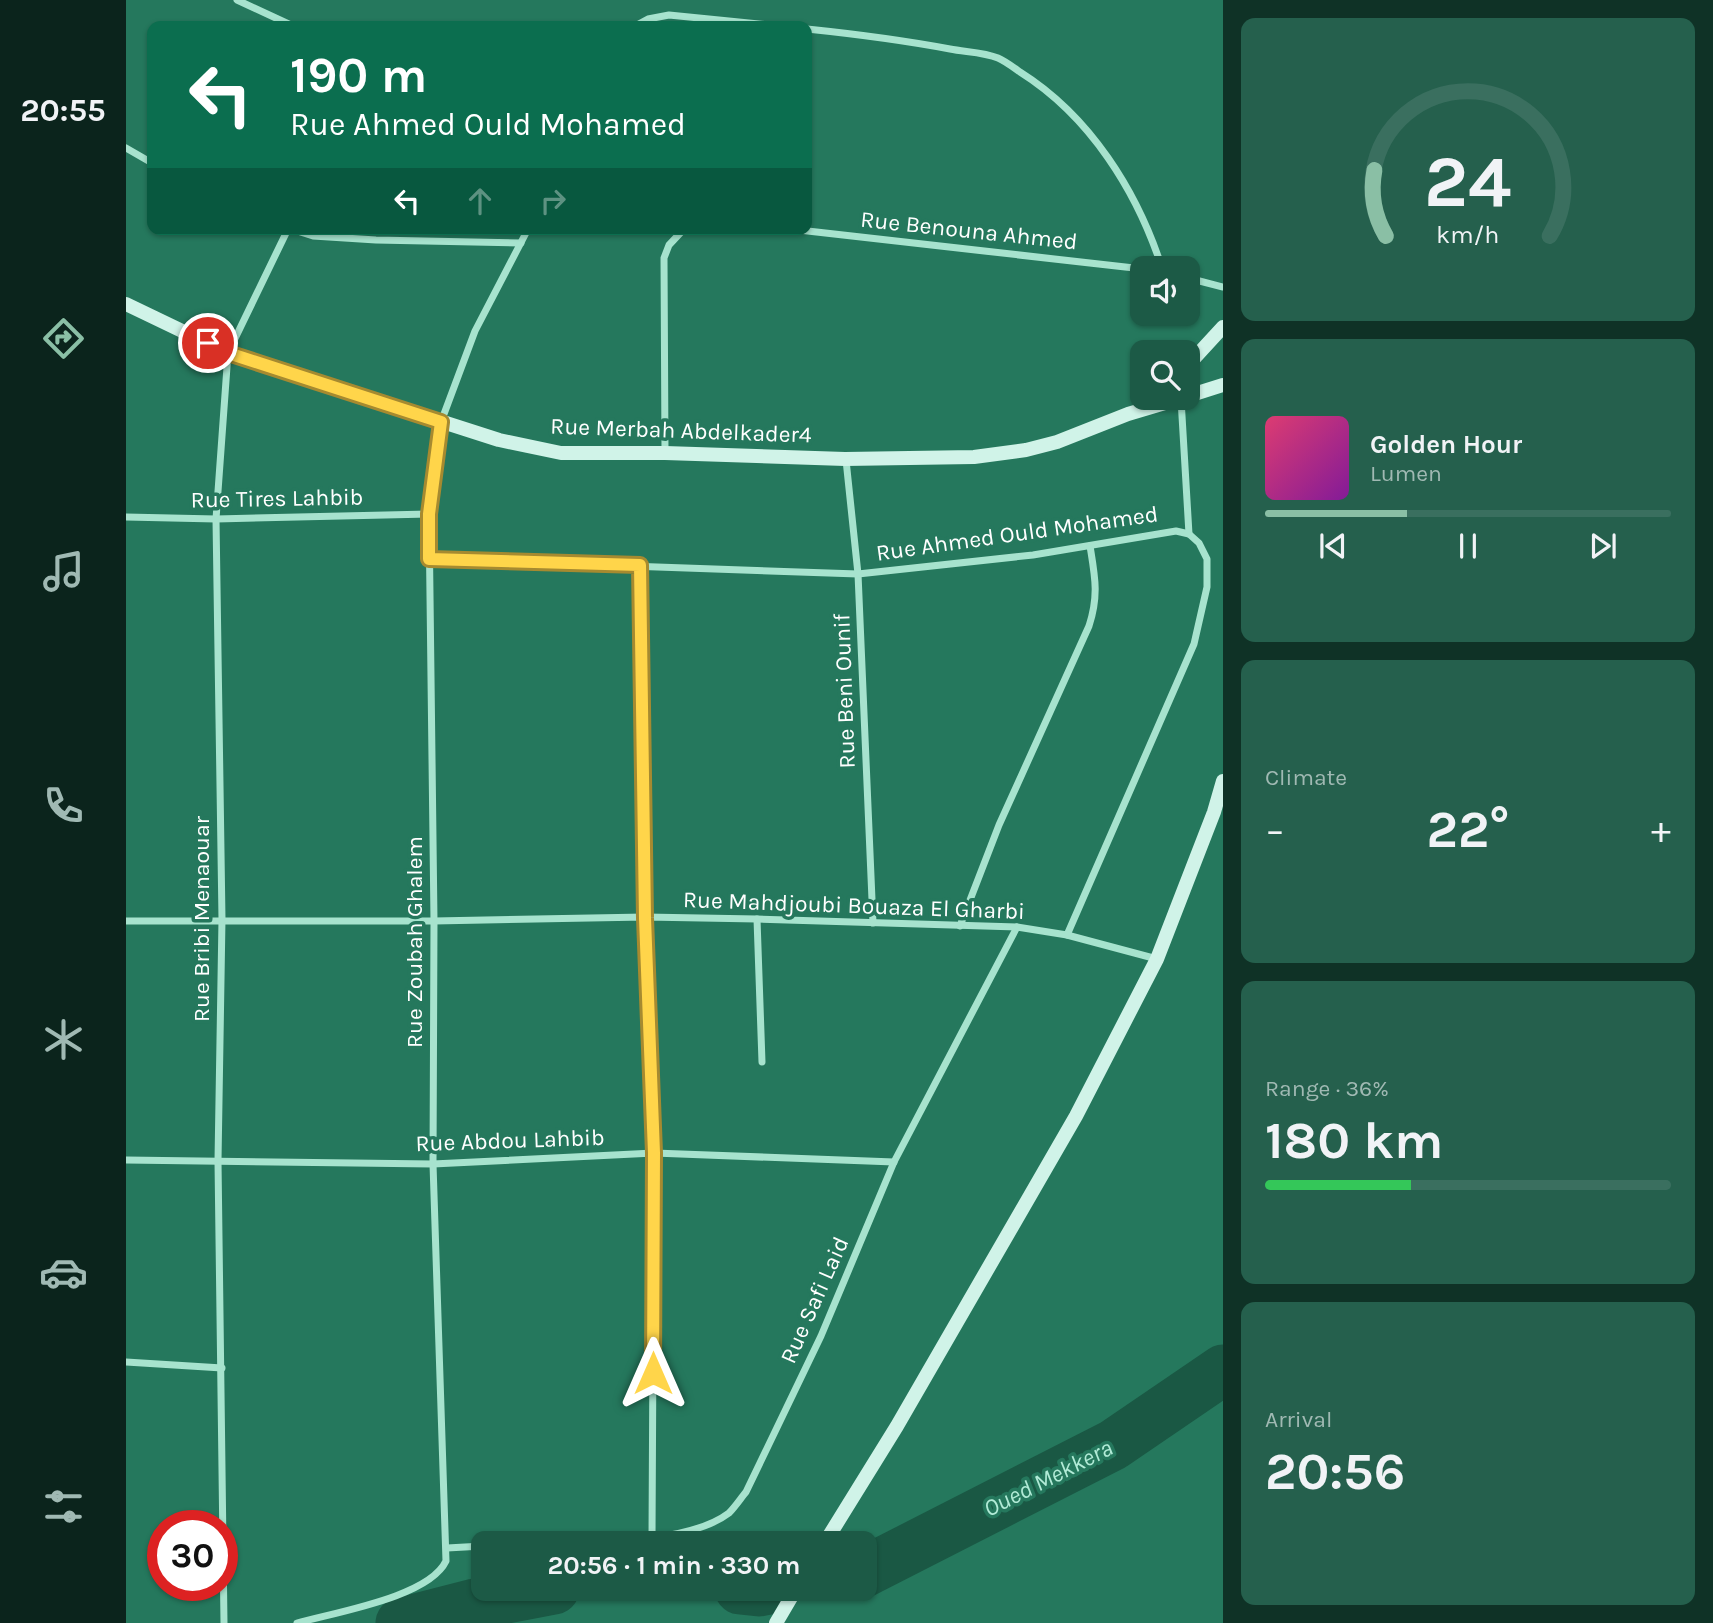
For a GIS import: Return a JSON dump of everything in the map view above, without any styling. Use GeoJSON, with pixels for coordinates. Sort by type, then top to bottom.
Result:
{"type":"FeatureCollection","features":[{"type":"Feature","properties":{"kind":"main road","name":"Rue Merbah Abdelkader4"},"geometry":{"type":"LineString","coordinates":[[126,304],[228,353],[499,440],[561,453],[665,453],[845,459],[974,457],[1026,450],[1057,442],[1128,414]]}},
{"type":"Feature","properties":{"kind":"main road"},"geometry":{"type":"LineString","coordinates":[[1200,352],[1223,327]]}},
{"type":"Feature","properties":{"kind":"main road"},"geometry":{"type":"LineString","coordinates":[[1200,392],[1223,385]]}},
{"type":"Feature","properties":{"kind":"main road"},"geometry":{"type":"LineString","coordinates":[[1128,414],[1133,410]]}},
{"type":"Feature","properties":{"kind":"main road"},"geometry":{"type":"LineString","coordinates":[[1128,414],[1141,410]]}},
{"type":"Feature","properties":{"kind":"main road"},"geometry":{"type":"LineString","coordinates":[[831,1531],[897,1426],[1076,1116],[1157,959],[1214,812],[1223,781]]}},
{"type":"Feature","properties":{"kind":"main road"},"geometry":{"type":"LineString","coordinates":[[776,1623],[789,1601]]}},
{"type":"Feature","properties":{"kind":"street"},"geometry":{"type":"LineString","coordinates":[[237,0],[282,21]]}},
{"type":"Feature","properties":{"kind":"street"},"geometry":{"type":"LineString","coordinates":[[644,21],[669,15],[711,21]]}},
{"type":"Feature","properties":{"kind":"street"},"geometry":{"type":"LineString","coordinates":[[812,30],[884,37],[998,58],[1040,85],[1066,107],[1128,187],[1152,236],[1158,256]]}},
{"type":"Feature","properties":{"kind":"street"},"geometry":{"type":"LineString","coordinates":[[126,148],[147,160]]}},
{"type":"Feature","properties":{"kind":"street","name":"Rue Benouna Ahmed"},"geometry":{"type":"LineString","coordinates":[[812,231],[1130,268]]}},
{"type":"Feature","properties":{"kind":"street","name":"Rue Bribi Menaouar"},"geometry":{"type":"LineString","coordinates":[[224,1623],[218,1161],[222,919],[216,519],[228,353],[287,235]]}},
{"type":"Feature","properties":{"kind":"street"},"geometry":{"type":"LineString","coordinates":[[310,235],[376,240],[522,243]]}},
{"type":"Feature","properties":{"kind":"street","name":"Rue Zoubah Ghalem"},"geometry":{"type":"LineString","coordinates":[[297,1623],[382,1600],[421,1586],[441,1570],[446,1561],[433,1164],[434,921],[429,514],[441,422],[475,331],[525,235]]}},
{"type":"Feature","properties":{"kind":"street"},"geometry":{"type":"LineString","coordinates":[[665,453],[664,258],[676,235]]}},
{"type":"Feature","properties":{"kind":"street"},"geometry":{"type":"LineString","coordinates":[[1200,281],[1223,287]]}},
{"type":"Feature","properties":{"kind":"street"},"geometry":{"type":"LineString","coordinates":[[1066,934],[1194,644],[1207,587],[1207,559],[1199,543],[1189,534],[1185,410]]}},
{"type":"Feature","properties":{"kind":"street","name":"Rue Beni Ounif"},"geometry":{"type":"LineString","coordinates":[[845,459],[858,574],[873,923]]}},
{"type":"Feature","properties":{"kind":"street","name":"Rue Tires Lahbib"},"geometry":{"type":"LineString","coordinates":[[126,517],[216,519],[429,514]]}},
{"type":"Feature","properties":{"kind":"street","name":"Rue Ahmed Ould Mohamed"},"geometry":{"type":"LineString","coordinates":[[429,559],[858,574],[1034,555],[1176,531],[1189,534]]}},
{"type":"Feature","properties":{"kind":"street"},"geometry":{"type":"LineString","coordinates":[[960,926],[999,825],[1095,607],[1097,589],[1090,547]]}},
{"type":"Feature","properties":{"kind":"street"},"geometry":{"type":"LineString","coordinates":[[640,565],[645,918],[654,1153],[652,1531]]}},
{"type":"Feature","properties":{"kind":"street"},"geometry":{"type":"LineString","coordinates":[[757,919],[762,1062]]}},
{"type":"Feature","properties":{"kind":"street","name":"Rue Mahdjoubi Bouaza El Gharbi"},"geometry":{"type":"LineString","coordinates":[[126,920],[757,919],[1017,928],[1066,934],[1157,959]]}},
{"type":"Feature","properties":{"kind":"street","name":"Rue Safi Laid"},"geometry":{"type":"LineString","coordinates":[[681,1531],[701,1526],[729,1513],[746,1492],[821,1336],[894,1162],[1017,928]]}},
{"type":"Feature","properties":{"kind":"street","name":"Rue Abdou Lahbib"},"geometry":{"type":"LineString","coordinates":[[126,1160],[433,1164],[654,1153],[894,1162]]}},
{"type":"Feature","properties":{"kind":"street"},"geometry":{"type":"LineString","coordinates":[[126,1362],[222,1368]]}},
{"type":"Feature","properties":{"kind":"street"},"geometry":{"type":"LineString","coordinates":[[447,1548],[471,1547]]}},
{"type":"Feature","properties":{"kind":"waterway","name":"Oued Mekkera"},"geometry":{"type":"LineString","coordinates":[[877,1565],[1113,1445],[1223,1370]]}},
{"type":"Feature","properties":{"kind":"waterway","name":"Oued Mekkera"},"geometry":{"type":"LineString","coordinates":[[401,1623],[491,1601]]}},
{"type":"Feature","properties":{"kind":"route"},"geometry":{"type":"LineString","coordinates":[[208,343],[228,353],[441,422],[429,514],[429,559],[640,565],[645,918],[654,1153],[653,1373]]}}]}
